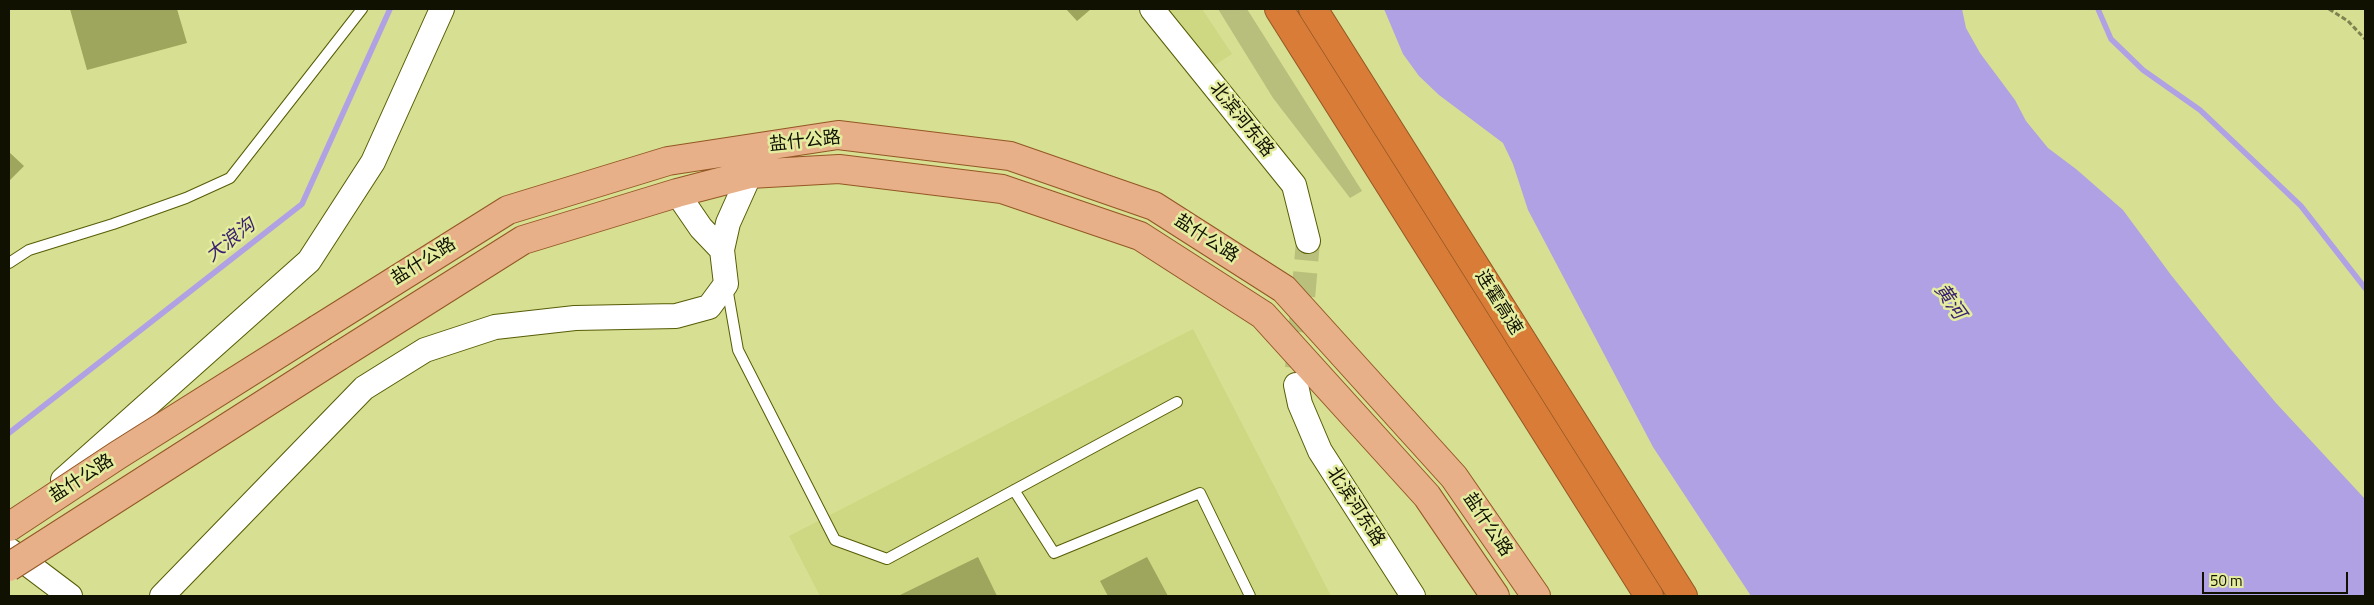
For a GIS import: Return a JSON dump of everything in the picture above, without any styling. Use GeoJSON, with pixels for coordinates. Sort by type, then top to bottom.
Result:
{"type":"FeatureCollection","features":[{"type":"Feature","properties":{"kind":"highway","name":"连霍高速"},"geometry":{"type":"LineString","coordinates":[[1279,9],[1649,596]]}},
{"type":"Feature","properties":{"kind":"highway","name":"连霍高速"},"geometry":{"type":"LineString","coordinates":[[1312,9],[1683,596]]}},
{"type":"Feature","properties":{"kind":"main road","name":"盐什公路"},"geometry":{"type":"LineString","coordinates":[[9,527],[508,210],[668,161],[838,135],[1010,156],[1154,206],[1284,289],[1454,477],[1536,596]]}},
{"type":"Feature","properties":{"kind":"main road","name":"盐什公路"},"geometry":{"type":"LineString","coordinates":[[9,567],[523,240],[677,193],[750,174],[838,169],[1002,189],[1140,236],[1262,314],[1427,496],[1495,596]]}},
{"type":"Feature","properties":{"kind":"street","name":"盐什公路"},"geometry":{"type":"LineString","coordinates":[[9,531],[308,261],[373,162],[442,9]]}},
{"type":"Feature","properties":{"kind":"street","name":"北滨河东路"},"geometry":{"type":"LineString","coordinates":[[1152,9],[1294,185],[1308,241]]}},
{"type":"Feature","properties":{"kind":"street"},"geometry":{"type":"LineString","coordinates":[[162,596],[364,388],[425,350],[495,327],[575,318],[676,316],[709,307],[726,284],[722,250],[728,222],[750,174]]}},
{"type":"Feature","properties":{"kind":"street"},"geometry":{"type":"LineString","coordinates":[[677,193],[701,228],[722,250]]}},
{"type":"Feature","properties":{"kind":"street","name":"北滨河东路"},"geometry":{"type":"LineString","coordinates":[[1296,385],[1300,404],[1320,451],[1413,596]]}},
{"type":"Feature","properties":{"kind":"street"},"geometry":{"type":"LineString","coordinates":[[9,550],[70,596]]}},
{"type":"Feature","properties":{"kind":"lane"},"geometry":{"type":"LineString","coordinates":[[9,263],[29,250],[113,224],[186,198],[230,178],[362,9]]}},
{"type":"Feature","properties":{"kind":"lane"},"geometry":{"type":"LineString","coordinates":[[726,284],[738,350],[835,540],[887,559],[1177,402]]}},
{"type":"Feature","properties":{"kind":"lane"},"geometry":{"type":"LineString","coordinates":[[1014,490],[1054,553],[1200,493],[1250,596]]}},
{"type":"Feature","properties":{"kind":"path"},"geometry":{"type":"LineString","coordinates":[[2329,9],[2348,21],[2365,39]]}},
{"type":"Feature","properties":{"kind":"shaded area"},"geometry":{"type":"Polygon","coordinates":[[[1143,9],[1202,9],[1232,54],[1196,77],[1143,9]]]}},
{"type":"Feature","properties":{"kind":"shaded area"},"geometry":{"type":"Polygon","coordinates":[[[1218,9],[1247,9],[1362,191],[1350,198],[1273,98],[1218,9]]]}},
{"type":"Feature","properties":{"kind":"shaded area"},"geometry":{"type":"Polygon","coordinates":[[[1193,329],[1331,596],[820,596],[789,536],[1193,329]]]}},
{"type":"Feature","properties":{"kind":"water","name":"黄河"},"geometry":{"type":"Polygon","coordinates":[[[1384,9],[1962,9],[1966,28],[1980,53],[2015,100],[2026,121],[2048,148],[2076,169],[2123,210],[2171,275],[2228,346],[2276,403],[2365,499],[2365,596],[1751,596],[1653,447],[1528,210],[1513,164],[1503,143],[1439,95],[1419,76],[1403,54],[1384,9]]]}},
{"type":"Feature","properties":{"kind":"building"},"geometry":{"type":"Polygon","coordinates":[[[70,9],[177,9],[187,43],[87,70],[70,9]]]}},
{"type":"Feature","properties":{"kind":"building"},"geometry":{"type":"Polygon","coordinates":[[[1066,9],[1091,9],[1077,21],[1066,9]]]}},
{"type":"Feature","properties":{"kind":"building"},"geometry":{"type":"Polygon","coordinates":[[[9,152],[24,166],[9,181],[9,152]]]}},
{"type":"Feature","properties":{"kind":"building"},"geometry":{"type":"Polygon","coordinates":[[[978,557],[997,596],[898,596],[978,557]]]}},
{"type":"Feature","properties":{"kind":"building"},"geometry":{"type":"Polygon","coordinates":[[[1147,557],[1168,596],[1108,596],[1100,581],[1147,557]]]}},
{"type":"Feature","properties":{"kind":"waterway","name":"大浪沟"},"geometry":{"type":"LineString","coordinates":[[9,433],[302,204],[390,9]]}},
{"type":"Feature","properties":{"kind":"waterway"},"geometry":{"type":"LineString","coordinates":[[2098,9],[2111,39],[2143,70],[2200,110],[2301,206],[2365,288]]}},
{"type":"Feature","properties":{"kind":"tunnel"},"geometry":{"type":"LineString","coordinates":[[1297,368],[1308,241]]}}]}
